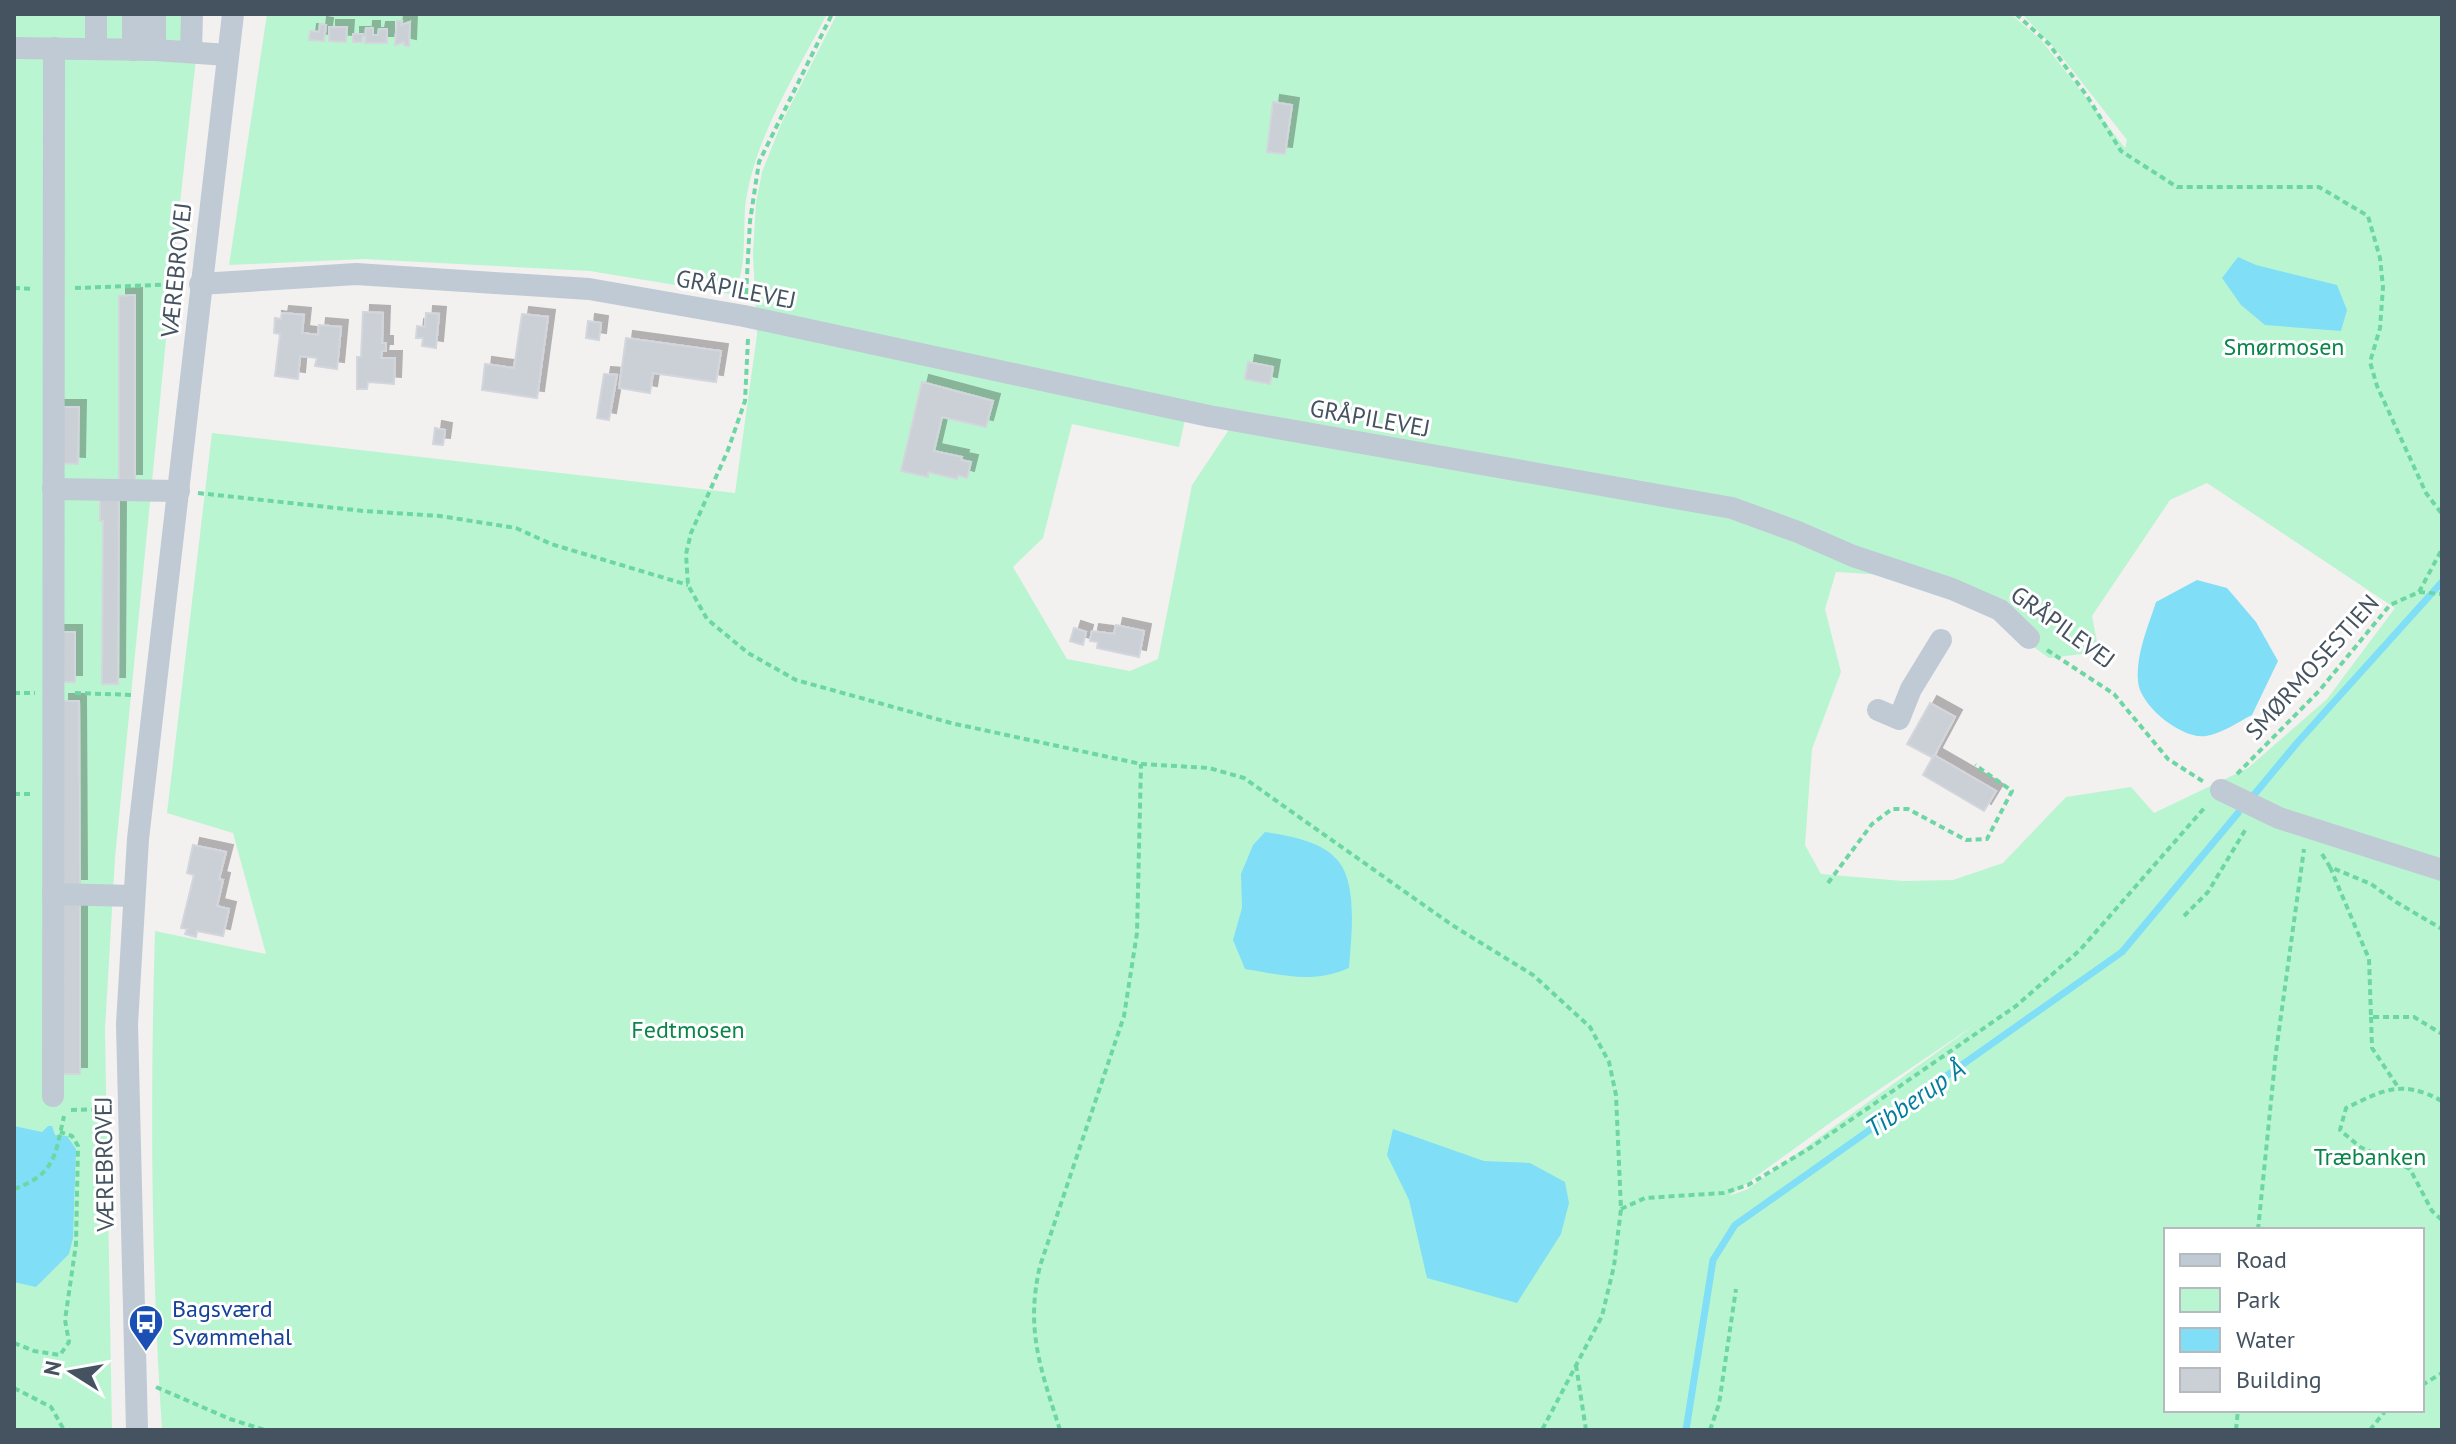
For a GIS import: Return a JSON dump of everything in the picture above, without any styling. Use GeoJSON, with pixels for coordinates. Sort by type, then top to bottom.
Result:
{"type":"FeatureCollection","features":[{"type":"Feature","properties":{"kind":"street"},"geometry":{"type":"LineString","coordinates":[[96,14],[96,49]]}},
{"type":"Feature","properties":{"kind":"street"},"geometry":{"type":"LineString","coordinates":[[133,14],[144,50]]}},
{"type":"Feature","properties":{"kind":"street"},"geometry":{"type":"LineString","coordinates":[[144,50],[155,14]]}},
{"type":"Feature","properties":{"kind":"street"},"geometry":{"type":"LineString","coordinates":[[191,52],[192,14]]}},
{"type":"Feature","properties":{"kind":"street","name":"VÆREBROVEJ"},"geometry":{"type":"LineString","coordinates":[[137,1430],[127,1024],[134,896],[153,696],[233,14]]}},
{"type":"Feature","properties":{"kind":"street"},"geometry":{"type":"LineString","coordinates":[[14,48],[228,55]]}},
{"type":"Feature","properties":{"kind":"street","name":"VÆREBROVEJ"},"geometry":{"type":"LineString","coordinates":[[54,48],[53,894],[59,1103]]}},
{"type":"Feature","properties":{"kind":"street","name":"GRÅPILEVEJ"},"geometry":{"type":"LineString","coordinates":[[200,284],[356,274],[589,289],[744,316],[1209,416],[1732,508],[1853,556],[1952,589],[2000,610],[2029,638]]}},
{"type":"Feature","properties":{"kind":"street"},"geometry":{"type":"LineString","coordinates":[[53,489],[179,491]]}},
{"type":"Feature","properties":{"kind":"street"},"geometry":{"type":"LineString","coordinates":[[1878,710],[1899,719],[1911,689],[1941,640]]}},
{"type":"Feature","properties":{"kind":"street"},"geometry":{"type":"LineString","coordinates":[[2221,790],[2307,827],[2442,870]]}},
{"type":"Feature","properties":{"kind":"street"},"geometry":{"type":"LineString","coordinates":[[53,894],[134,896]]}},
{"type":"Feature","properties":{"kind":"path"},"geometry":{"type":"LineString","coordinates":[[832,14],[759,162],[750,221],[744,316],[748,341],[745,401],[728,450],[691,533],[686,554],[688,585],[707,619],[748,653],[796,680],[951,723],[1141,764],[1209,768],[1244,778],[1452,925],[1533,975],[1590,1027],[1609,1062],[1616,1095],[1621,1209],[1614,1266],[1602,1316],[1542,1430]]}},
{"type":"Feature","properties":{"kind":"path"},"geometry":{"type":"LineString","coordinates":[[2016,14],[2049,44],[2087,96],[2121,151],[2177,187],[2319,187],[2368,216],[2380,258],[2383,287],[2380,328],[2370,362],[2377,386],[2426,493],[2442,514]]}},
{"type":"Feature","properties":{"kind":"path"},"geometry":{"type":"LineString","coordinates":[[54,289],[200,284]]}},
{"type":"Feature","properties":{"kind":"path"},"geometry":{"type":"LineString","coordinates":[[179,491],[440,516],[516,528],[551,544],[688,585]]}},
{"type":"Feature","properties":{"kind":"path"},"geometry":{"type":"LineString","coordinates":[[2442,549],[2419,592],[2442,594]]}},
{"type":"Feature","properties":{"kind":"path","name":"SMØRMOSESTIEN"},"geometry":{"type":"LineString","coordinates":[[1621,1209],[1645,1198],[1723,1193],[1748,1185],[1810,1148],[2003,1015],[2080,950],[2221,790],[2319,691],[2390,605],[2419,592]]}},
{"type":"Feature","properties":{"kind":"path","name":"GRÅPILEVEJ"},"geometry":{"type":"LineString","coordinates":[[2029,638],[2114,694],[2168,759],[2221,790]]}},
{"type":"Feature","properties":{"kind":"path"},"geometry":{"type":"LineString","coordinates":[[53,692],[153,696]]}},
{"type":"Feature","properties":{"kind":"path"},"geometry":{"type":"LineString","coordinates":[[1060,1430],[1037,1359],[1034,1292],[1124,1016],[1137,933],[1141,764]]}},
{"type":"Feature","properties":{"kind":"path"},"geometry":{"type":"LineString","coordinates":[[1828,883],[1872,824],[1892,809],[1908,809],[1966,840],[1987,839],[2012,791],[1975,765]]}},
{"type":"Feature","properties":{"kind":"path"},"geometry":{"type":"LineString","coordinates":[[2184,916],[2208,892],[2259,808]]}},
{"type":"Feature","properties":{"kind":"path"},"geometry":{"type":"LineString","coordinates":[[2307,827],[2330,867],[2369,959],[2372,1048],[2398,1088]]}},
{"type":"Feature","properties":{"kind":"path"},"geometry":{"type":"LineString","coordinates":[[2258,1228],[2276,1052],[2307,827]]}},
{"type":"Feature","properties":{"kind":"path"},"geometry":{"type":"LineString","coordinates":[[2330,867],[2371,884],[2442,929]]}},
{"type":"Feature","properties":{"kind":"path"},"geometry":{"type":"LineString","coordinates":[[2371,1017],[2414,1017],[2442,1034]]}},
{"type":"Feature","properties":{"kind":"path"},"geometry":{"type":"LineString","coordinates":[[2442,1101],[2424,1091],[2386,1089],[2346,1108],[2340,1130],[2360,1147],[2410,1169],[2432,1211],[2442,1220]]}},
{"type":"Feature","properties":{"kind":"path"},"geometry":{"type":"LineString","coordinates":[[14,1189],[33,1182],[54,1160],[60,1132],[59,1103],[128,1109]]}},
{"type":"Feature","properties":{"kind":"path"},"geometry":{"type":"LineString","coordinates":[[14,1343],[34,1351],[60,1355],[69,1342],[65,1320],[76,1244],[78,1146],[72,1136],[60,1132]]}},
{"type":"Feature","properties":{"kind":"path"},"geometry":{"type":"LineString","coordinates":[[1710,1430],[1719,1404],[1736,1289]]}},
{"type":"Feature","properties":{"kind":"path"},"geometry":{"type":"LineString","coordinates":[[1576,1364],[1586,1430]]}},
{"type":"Feature","properties":{"kind":"path"},"geometry":{"type":"LineString","coordinates":[[2424,1384],[2442,1373]]}},
{"type":"Feature","properties":{"kind":"path"},"geometry":{"type":"LineString","coordinates":[[136,1378],[230,1419],[265,1430]]}},
{"type":"Feature","properties":{"kind":"path"},"geometry":{"type":"LineString","coordinates":[[14,1388],[51,1407],[64,1430]]}},
{"type":"Feature","properties":{"kind":"path"},"geometry":{"type":"LineString","coordinates":[[2370,1430],[2384,1412]]}},
{"type":"Feature","properties":{"kind":"green space"},"geometry":{"type":"Polygon","coordinates":[[[14,14],[201,14],[115,858],[105,1030],[112,1430],[14,1430],[14,14]]]}},
{"type":"Feature","properties":{"kind":"green space"},"geometry":{"type":"Polygon","coordinates":[[[267,14],[827,14],[779,104],[759,151],[746,200],[740,277],[730,294],[590,271],[364,259],[229,265],[267,14]]]}},
{"type":"Feature","properties":{"kind":"green space"},"geometry":{"type":"Polygon","coordinates":[[[837,14],[2011,14],[2042,41],[2125,148],[2127,140],[2059,53],[2022,14],[2442,14],[2442,1430],[162,1430],[152,1180],[155,931],[266,954],[233,833],[167,813],[212,433],[735,493],[757,335],[753,254],[756,203],[762,172],[782,122],[837,14]],[[1188,406],[1179,447],[1072,424],[1043,538],[1013,567],[1067,659],[1130,671],[1158,659],[1192,485],[1238,416],[1188,406]],[[2207,483],[2170,500],[2092,616],[2099,652],[2049,658],[1987,613],[1885,575],[1836,572],[1825,609],[1841,672],[1812,749],[1805,845],[1821,874],[1903,881],[1953,880],[2003,863],[2066,797],[2131,787],[2154,813],[2248,768],[2327,699],[2395,608],[2207,483]],[[1976,1024],[1834,1120],[1729,1196],[1748,1189],[1976,1024]]]}},
{"type":"Feature","properties":{"kind":"water"},"geometry":{"type":"Polygon","coordinates":[[[2238,257],[2256,265],[2337,285],[2347,310],[2341,331],[2265,325],[2241,305],[2222,278],[2238,257]]]}},
{"type":"Feature","properties":{"kind":"water"},"geometry":{"type":"Polygon","coordinates":[[[2197,580],[2227,588],[2256,622],[2278,661],[2252,715],[2206,736],[2185,732],[2163,719],[2146,700],[2138,681],[2141,651],[2156,602],[2197,580]]]}},
{"type":"Feature","properties":{"kind":"water"},"geometry":{"type":"Polygon","coordinates":[[[1265,832],[1315,844],[1339,862],[1345,872],[1351,899],[1349,968],[1310,977],[1245,969],[1233,940],[1242,908],[1241,874],[1253,845],[1265,832]]]}},
{"type":"Feature","properties":{"kind":"water"},"geometry":{"type":"Polygon","coordinates":[[[14,1126],[42,1132],[52,1126],[55,1135],[67,1136],[76,1149],[73,1238],[69,1254],[36,1287],[14,1282],[14,1126]]]}},
{"type":"Feature","properties":{"kind":"water"},"geometry":{"type":"Polygon","coordinates":[[[1393,1129],[1484,1161],[1530,1163],[1565,1182],[1569,1203],[1561,1234],[1517,1303],[1427,1278],[1409,1200],[1387,1155],[1393,1129]]]}},
{"type":"Feature","properties":{"kind":"building"},"geometry":{"type":"Polygon","coordinates":[[[397,21],[402,21],[401,25],[410,22],[409,46],[404,42],[395,45],[397,21]]]}},
{"type":"Feature","properties":{"kind":"building"},"geometry":{"type":"Polygon","coordinates":[[[320,24],[326,25],[324,41],[309,40],[310,31],[319,32],[320,24]]]}},
{"type":"Feature","properties":{"kind":"building"},"geometry":{"type":"Polygon","coordinates":[[[329,27],[347,27],[346,42],[329,41],[329,27]]]}},
{"type":"Feature","properties":{"kind":"building"},"geometry":{"type":"Polygon","coordinates":[[[366,28],[373,28],[373,35],[378,35],[379,29],[387,29],[387,43],[365,43],[366,28]]]}},
{"type":"Feature","properties":{"kind":"building"},"geometry":{"type":"Polygon","coordinates":[[[353,34],[363,34],[362,42],[353,42],[353,34]]]}},
{"type":"Feature","properties":{"kind":"building"},"geometry":{"type":"Polygon","coordinates":[[[1273,102],[1292,105],[1285,154],[1267,152],[1273,102]]]}},
{"type":"Feature","properties":{"kind":"building"},"geometry":{"type":"Polygon","coordinates":[[[135,295],[135,481],[119,481],[119,296],[135,295]]]}},
{"type":"Feature","properties":{"kind":"building"},"geometry":{"type":"Polygon","coordinates":[[[363,312],[383,313],[382,343],[386,343],[386,351],[382,351],[381,358],[395,358],[394,384],[368,382],[367,389],[357,389],[357,357],[361,357],[363,312]]]}},
{"type":"Feature","properties":{"kind":"building"},"geometry":{"type":"Polygon","coordinates":[[[282,313],[304,315],[302,333],[318,335],[319,325],[341,327],[337,369],[315,366],[317,358],[300,356],[298,379],[275,376],[280,334],[274,333],[275,318],[281,319],[282,313]]]}},
{"type":"Feature","properties":{"kind":"building"},"geometry":{"type":"Polygon","coordinates":[[[426,313],[439,314],[436,348],[422,346],[423,338],[416,338],[417,326],[425,327],[426,313]]]}},
{"type":"Feature","properties":{"kind":"building"},"geometry":{"type":"Polygon","coordinates":[[[522,314],[548,317],[537,398],[482,390],[485,364],[514,368],[522,314]]]}},
{"type":"Feature","properties":{"kind":"building"},"geometry":{"type":"Polygon","coordinates":[[[588,321],[601,323],[599,340],[586,338],[588,321]]]}},
{"type":"Feature","properties":{"kind":"building"},"geometry":{"type":"Polygon","coordinates":[[[626,338],[721,351],[716,382],[653,373],[650,393],[619,388],[626,338]]]}},
{"type":"Feature","properties":{"kind":"building"},"geometry":{"type":"Polygon","coordinates":[[[1248,362],[1273,367],[1270,384],[1245,379],[1248,362]]]}},
{"type":"Feature","properties":{"kind":"building"},"geometry":{"type":"Polygon","coordinates":[[[604,374],[617,375],[609,420],[597,418],[604,374]]]}},
{"type":"Feature","properties":{"kind":"building"},"geometry":{"type":"Polygon","coordinates":[[[922,382],[993,401],[986,427],[942,417],[934,451],[971,462],[967,478],[958,475],[957,479],[928,472],[928,477],[901,471],[922,382]]]}},
{"type":"Feature","properties":{"kind":"building"},"geometry":{"type":"Polygon","coordinates":[[[58,407],[79,407],[78,464],[58,463],[58,407]]]}},
{"type":"Feature","properties":{"kind":"building"},"geometry":{"type":"Polygon","coordinates":[[[435,428],[445,430],[443,445],[433,444],[435,428]]]}},
{"type":"Feature","properties":{"kind":"building"},"geometry":{"type":"Polygon","coordinates":[[[100,499],[119,499],[118,684],[102,684],[103,521],[100,521],[100,499]]]}},
{"type":"Feature","properties":{"kind":"building"},"geometry":{"type":"Polygon","coordinates":[[[1116,625],[1144,631],[1139,657],[1097,648],[1098,642],[1090,641],[1092,631],[1114,634],[1116,625]]]}},
{"type":"Feature","properties":{"kind":"building"},"geometry":{"type":"Polygon","coordinates":[[[1074,628],[1086,632],[1083,645],[1070,641],[1074,628]]]}},
{"type":"Feature","properties":{"kind":"building"},"geometry":{"type":"Polygon","coordinates":[[[54,632],[75,632],[75,682],[54,682],[54,632]]]}},
{"type":"Feature","properties":{"kind":"building"},"geometry":{"type":"Polygon","coordinates":[[[62,701],[79,701],[80,886],[63,886],[62,701]]]}},
{"type":"Feature","properties":{"kind":"building"},"geometry":{"type":"Polygon","coordinates":[[[1930,703],[1955,717],[1933,758],[1907,744],[1930,703]]]}},
{"type":"Feature","properties":{"kind":"building"},"geometry":{"type":"Polygon","coordinates":[[[1934,755],[1996,791],[1984,811],[1923,775],[1934,755]]]}},
{"type":"Feature","properties":{"kind":"building"},"geometry":{"type":"Polygon","coordinates":[[[193,845],[226,852],[219,879],[223,880],[217,906],[229,909],[223,936],[197,931],[196,937],[185,934],[187,929],[181,928],[194,875],[187,873],[193,845]]]}},
{"type":"Feature","properties":{"kind":"building"},"geometry":{"type":"Polygon","coordinates":[[[63,904],[80,904],[80,1074],[63,1074],[63,904]]]}},
{"type":"Feature","properties":{"kind":"waterway","name":"Tibberup Å"},"geometry":{"type":"LineString","coordinates":[[2253,796],[2442,582]]}},
{"type":"Feature","properties":{"kind":"waterway","name":"Tibberup Å"},"geometry":{"type":"LineString","coordinates":[[1686,1430],[1713,1260],[1735,1225],[2122,952],[2238,813]]}},
{"type":"Feature","properties":{"kind":"place","name":"Bagsværd Svømmehal"},"geometry":{"type":"Point","coordinates":[146,1353]}},
{"type":"Feature","properties":{"kind":"park label","name":"Smørmosen"},"geometry":{"type":"Point","coordinates":[2284,346]}},
{"type":"Feature","properties":{"kind":"park label","name":"Fedtmosen"},"geometry":{"type":"Point","coordinates":[688,1029]}},
{"type":"Feature","properties":{"kind":"park label","name":"Træbanken"},"geometry":{"type":"Point","coordinates":[2370,1156]}}]}
